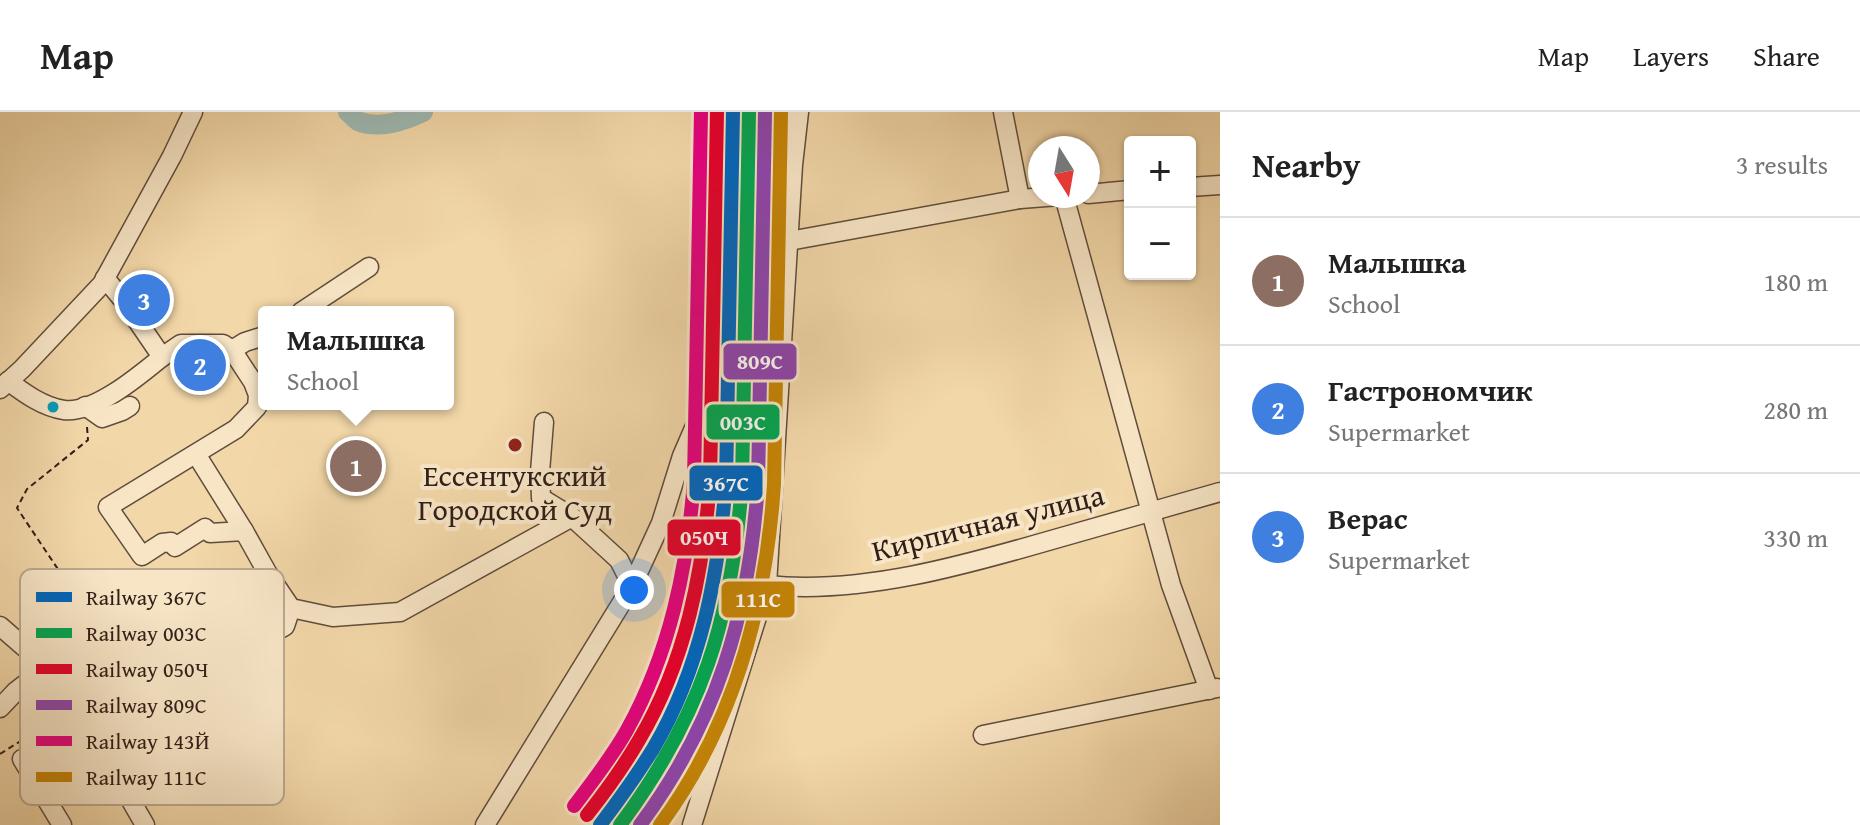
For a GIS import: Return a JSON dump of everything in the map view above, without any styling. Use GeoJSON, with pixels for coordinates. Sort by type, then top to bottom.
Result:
{"type":"FeatureCollection","features":[{"type":"Feature","properties":{"kind":"street"},"geometry":{"type":"LineString","coordinates":[[193,112],[102,284],[4,385],[66,411],[94,404],[129,383],[181,344],[223,344],[232,350],[253,382],[258,395],[257,407],[236,429],[108,507],[142,556],[162,543],[171,542],[175,547],[205,528],[210,533],[244,531]]}},
{"type":"Feature","properties":{"kind":"street"},"geometry":{"type":"LineString","coordinates":[[692,825],[767,585],[793,165],[799,112]]}},
{"type":"Feature","properties":{"kind":"street"},"geometry":{"type":"LineString","coordinates":[[1003,112],[1020,199]]}},
{"type":"Feature","properties":{"kind":"street"},"geometry":{"type":"LineString","coordinates":[[1196,187],[1220,185]]}},
{"type":"Feature","properties":{"kind":"street"},"geometry":{"type":"LineString","coordinates":[[1100,193],[1124,191]]}},
{"type":"Feature","properties":{"kind":"street"},"geometry":{"type":"LineString","coordinates":[[789,241],[1028,198]]}},
{"type":"Feature","properties":{"kind":"street"},"geometry":{"type":"LineString","coordinates":[[983,735],[1214,689],[1171,585],[1065,208]]}},
{"type":"Feature","properties":{"kind":"street"},"geometry":{"type":"LineString","coordinates":[[310,306],[369,267]]}},
{"type":"Feature","properties":{"kind":"street"},"geometry":{"type":"LineString","coordinates":[[105,278],[162,357]]}},
{"type":"Feature","properties":{"kind":"street"},"geometry":{"type":"LineString","coordinates":[[485,825],[632,586],[661,523],[682,456],[714,382],[717,316]]}},
{"type":"Feature","properties":{"kind":"street"},"geometry":{"type":"LineString","coordinates":[[232,350],[258,338]]}},
{"type":"Feature","properties":{"kind":"street"},"geometry":{"type":"LineString","coordinates":[[85,406],[102,418],[130,406]]}},
{"type":"Feature","properties":{"kind":"street"},"geometry":{"type":"LineString","coordinates":[[544,422],[541,498],[572,517],[619,560],[632,586]]}},
{"type":"Feature","properties":{"kind":"street"},"geometry":{"type":"LineString","coordinates":[[196,454],[265,569]]}},
{"type":"Feature","properties":{"kind":"street","name":"Кирпичная улица"},"geometry":{"type":"LineString","coordinates":[[767,585],[798,588],[932,572],[1220,492]]}},
{"type":"Feature","properties":{"kind":"street"},"geometry":{"type":"LineString","coordinates":[[284,598],[291,608],[333,617],[400,612],[572,517]]}},
{"type":"Feature","properties":{"kind":"street"},"geometry":{"type":"LineString","coordinates":[[284,627],[291,608]]}},
{"type":"Feature","properties":{"kind":"street"},"geometry":{"type":"LineString","coordinates":[[0,626],[20,643]]}},
{"type":"Feature","properties":{"kind":"street"},"geometry":{"type":"LineString","coordinates":[[0,708],[20,689]]}},
{"type":"Feature","properties":{"kind":"street"},"geometry":{"type":"LineString","coordinates":[[50,805],[62,825]]}},
{"type":"Feature","properties":{"kind":"street"},"geometry":{"type":"LineString","coordinates":[[133,805],[145,825]]}},
{"type":"Feature","properties":{"kind":"path"},"geometry":{"type":"LineString","coordinates":[[58,569],[17,508],[27,489],[88,440],[85,406]]}},
{"type":"Feature","properties":{"kind":"path"},"geometry":{"type":"LineString","coordinates":[[0,754],[20,742]]}},
{"type":"Feature","properties":{"kind":"waterway"},"geometry":{"type":"LineString","coordinates":[[348,112],[358,121],[374,125],[400,121],[423,112]]}},
{"type":"Feature","properties":{"kind":"rail line","name":"143Й"},"geometry":{"type":"LineString","coordinates":[[574,806],[615,750],[642,701],[665,640],[687,546],[694,481],[701,112]]}},
{"type":"Feature","properties":{"kind":"rail line","name":"050Ч"},"geometry":{"type":"LineString","coordinates":[[587,815],[627,759],[655,710],[680,647],[697,582],[710,482],[717,112]]}},
{"type":"Feature","properties":{"kind":"rail line","name":"367С"},"geometry":{"type":"LineString","coordinates":[[600,825],[647,759],[670,718],[695,654],[712,587],[726,483],[733,112]]}},
{"type":"Feature","properties":{"kind":"rail line","name":"003С"},"geometry":{"type":"LineString","coordinates":[[620,825],[672,744],[692,704],[721,622],[730,578],[742,483],[749,112]]}},
{"type":"Feature","properties":{"kind":"rail line","name":"809С"},"geometry":{"type":"LineString","coordinates":[[640,825],[690,746],[709,705],[725,664],[747,577],[758,484],[765,113]]}},
{"type":"Feature","properties":{"kind":"rail line","name":"111С"},"geometry":{"type":"LineString","coordinates":[[660,825],[686,787],[726,705],[742,663],[763,575],[774,484],[781,113]]}},
{"type":"Feature","properties":{"kind":"place","name":"Верас"},"geometry":{"type":"Point","coordinates":[144,300]}},
{"type":"Feature","properties":{"kind":"place","name":"Гастрономчик"},"geometry":{"type":"Point","coordinates":[200,365]}},
{"type":"Feature","properties":{"kind":"place","name":"Ессентукский Городской Суд"},"geometry":{"type":"Point","coordinates":[515,445]}},
{"type":"Feature","properties":{"kind":"place","name":"Малышка"},"geometry":{"type":"Point","coordinates":[356,466]}}]}
